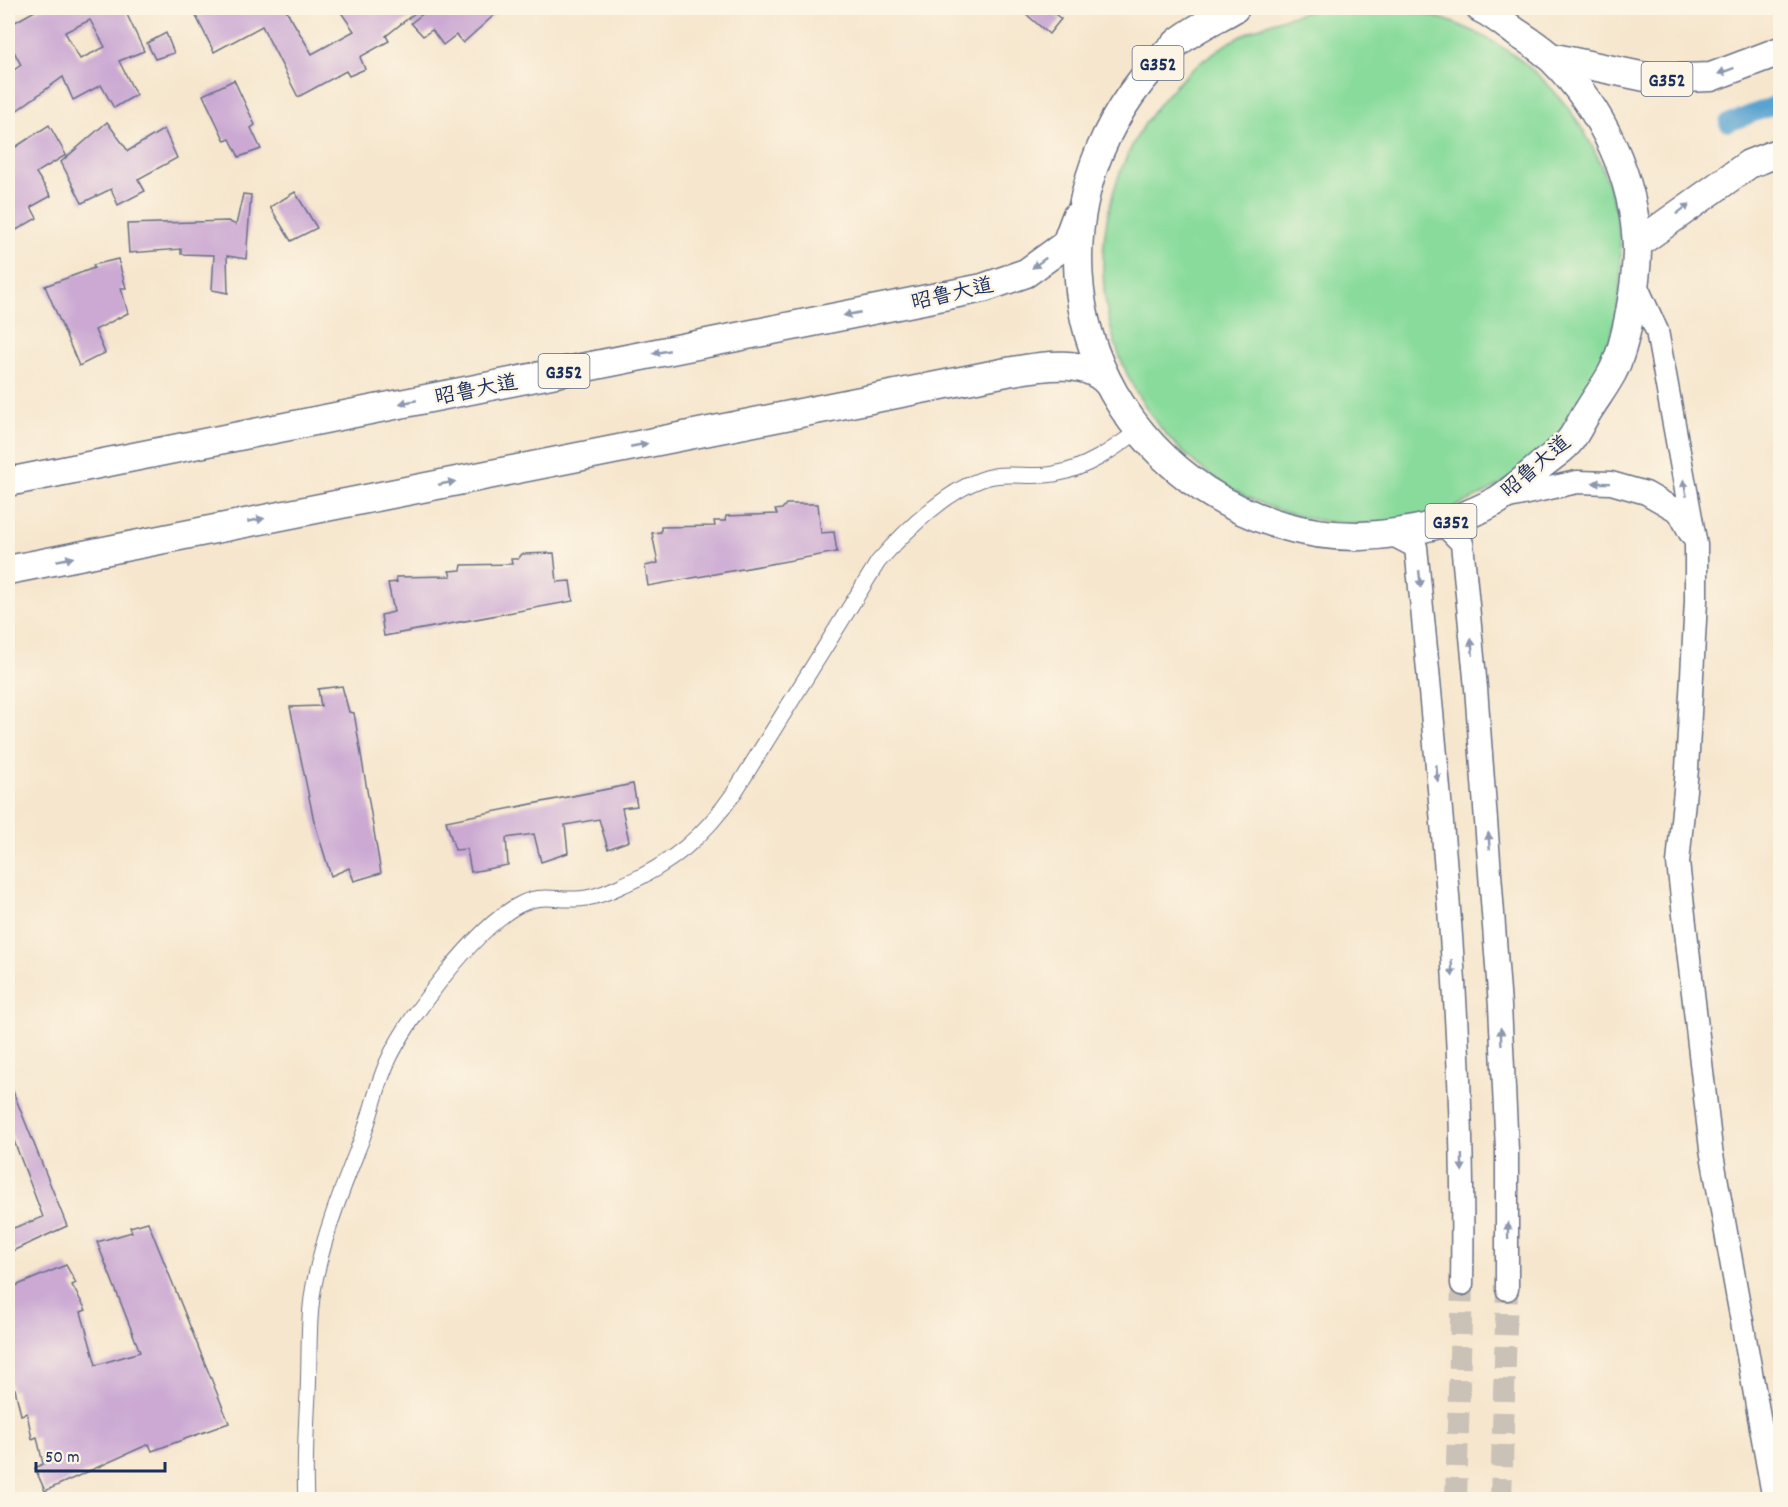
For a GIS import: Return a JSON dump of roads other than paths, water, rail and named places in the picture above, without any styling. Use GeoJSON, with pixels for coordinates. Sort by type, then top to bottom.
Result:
{"type":"FeatureCollection","features":[{"type":"Feature","properties":{"kind":"highway","name":"昭鲁大道"},"geometry":{"type":"LineString","coordinates":[[8,482],[983,288],[1026,273],[1066,244],[1083,201],[1102,140],[1135,86],[1180,41],[1234,8]]}},
{"type":"Feature","properties":{"kind":"highway","name":"昭鲁大道"},"geometry":{"type":"LineString","coordinates":[[1083,201],[1078,273],[1085,324],[1107,382],[1138,431],[1178,472],[1226,504],[1279,526],[1336,536],[1394,535],[1443,524],[1500,499],[1567,443],[1614,370],[1636,285],[1637,244],[1631,202],[1620,162],[1602,123],[1579,88],[1550,57],[1479,8]]}},
{"type":"Feature","properties":{"kind":"highway","name":"昭鲁大道"},"geometry":{"type":"LineString","coordinates":[[1550,57],[1655,79],[1711,77],[1780,51]]}},
{"type":"Feature","properties":{"kind":"highway"},"geometry":{"type":"LineString","coordinates":[[1637,244],[1749,164],[1780,152]]}},
{"type":"Feature","properties":{"kind":"highway"},"geometry":{"type":"LineString","coordinates":[[8,570],[1007,372],[1053,365],[1098,373],[1107,382]]}},
{"type":"Feature","properties":{"kind":"main road"},"geometry":{"type":"LineString","coordinates":[[1180,41],[1204,8]]}},
{"type":"Feature","properties":{"kind":"main road"},"geometry":{"type":"LineString","coordinates":[[1636,285],[1657,331],[1696,545],[1696,602],[1687,769],[1678,863],[1711,1149],[1774,1500]]}},
{"type":"Feature","properties":{"kind":"main road"},"geometry":{"type":"LineString","coordinates":[[1500,499],[1577,482],[1611,483],[1646,493],[1679,512],[1696,545]]}},
{"type":"Feature","properties":{"kind":"main road"},"geometry":{"type":"LineString","coordinates":[[1443,524],[1461,543],[1480,734],[1507,1150],[1508,1289]]}},
{"type":"Feature","properties":{"kind":"main road"},"geometry":{"type":"LineString","coordinates":[[1394,535],[1416,547],[1432,704],[1455,1009],[1461,1151],[1462,1284]]}},
{"type":"Feature","properties":{"kind":"street"},"geometry":{"type":"LineString","coordinates":[[306,1500],[305,1422],[310,1310],[328,1224],[370,1118],[387,1062],[439,980],[497,921],[518,905],[546,896],[575,899],[603,894],[654,871],[679,855],[698,837],[718,817],[734,793],[878,562],[896,541],[941,503],[966,486],[994,476],[1053,474],[1081,466],[1106,454],[1138,431]]}},
{"type":"Feature","properties":{"kind":"waterway"},"geometry":{"type":"LineString","coordinates":[[1728,123],[1780,103]]}},
{"type":"Feature","properties":{"kind":"tunnel"},"geometry":{"type":"LineString","coordinates":[[1456,1500],[1462,1284]]}},
{"type":"Feature","properties":{"kind":"tunnel"},"geometry":{"type":"LineString","coordinates":[[1501,1500],[1507,1289]]}}]}
